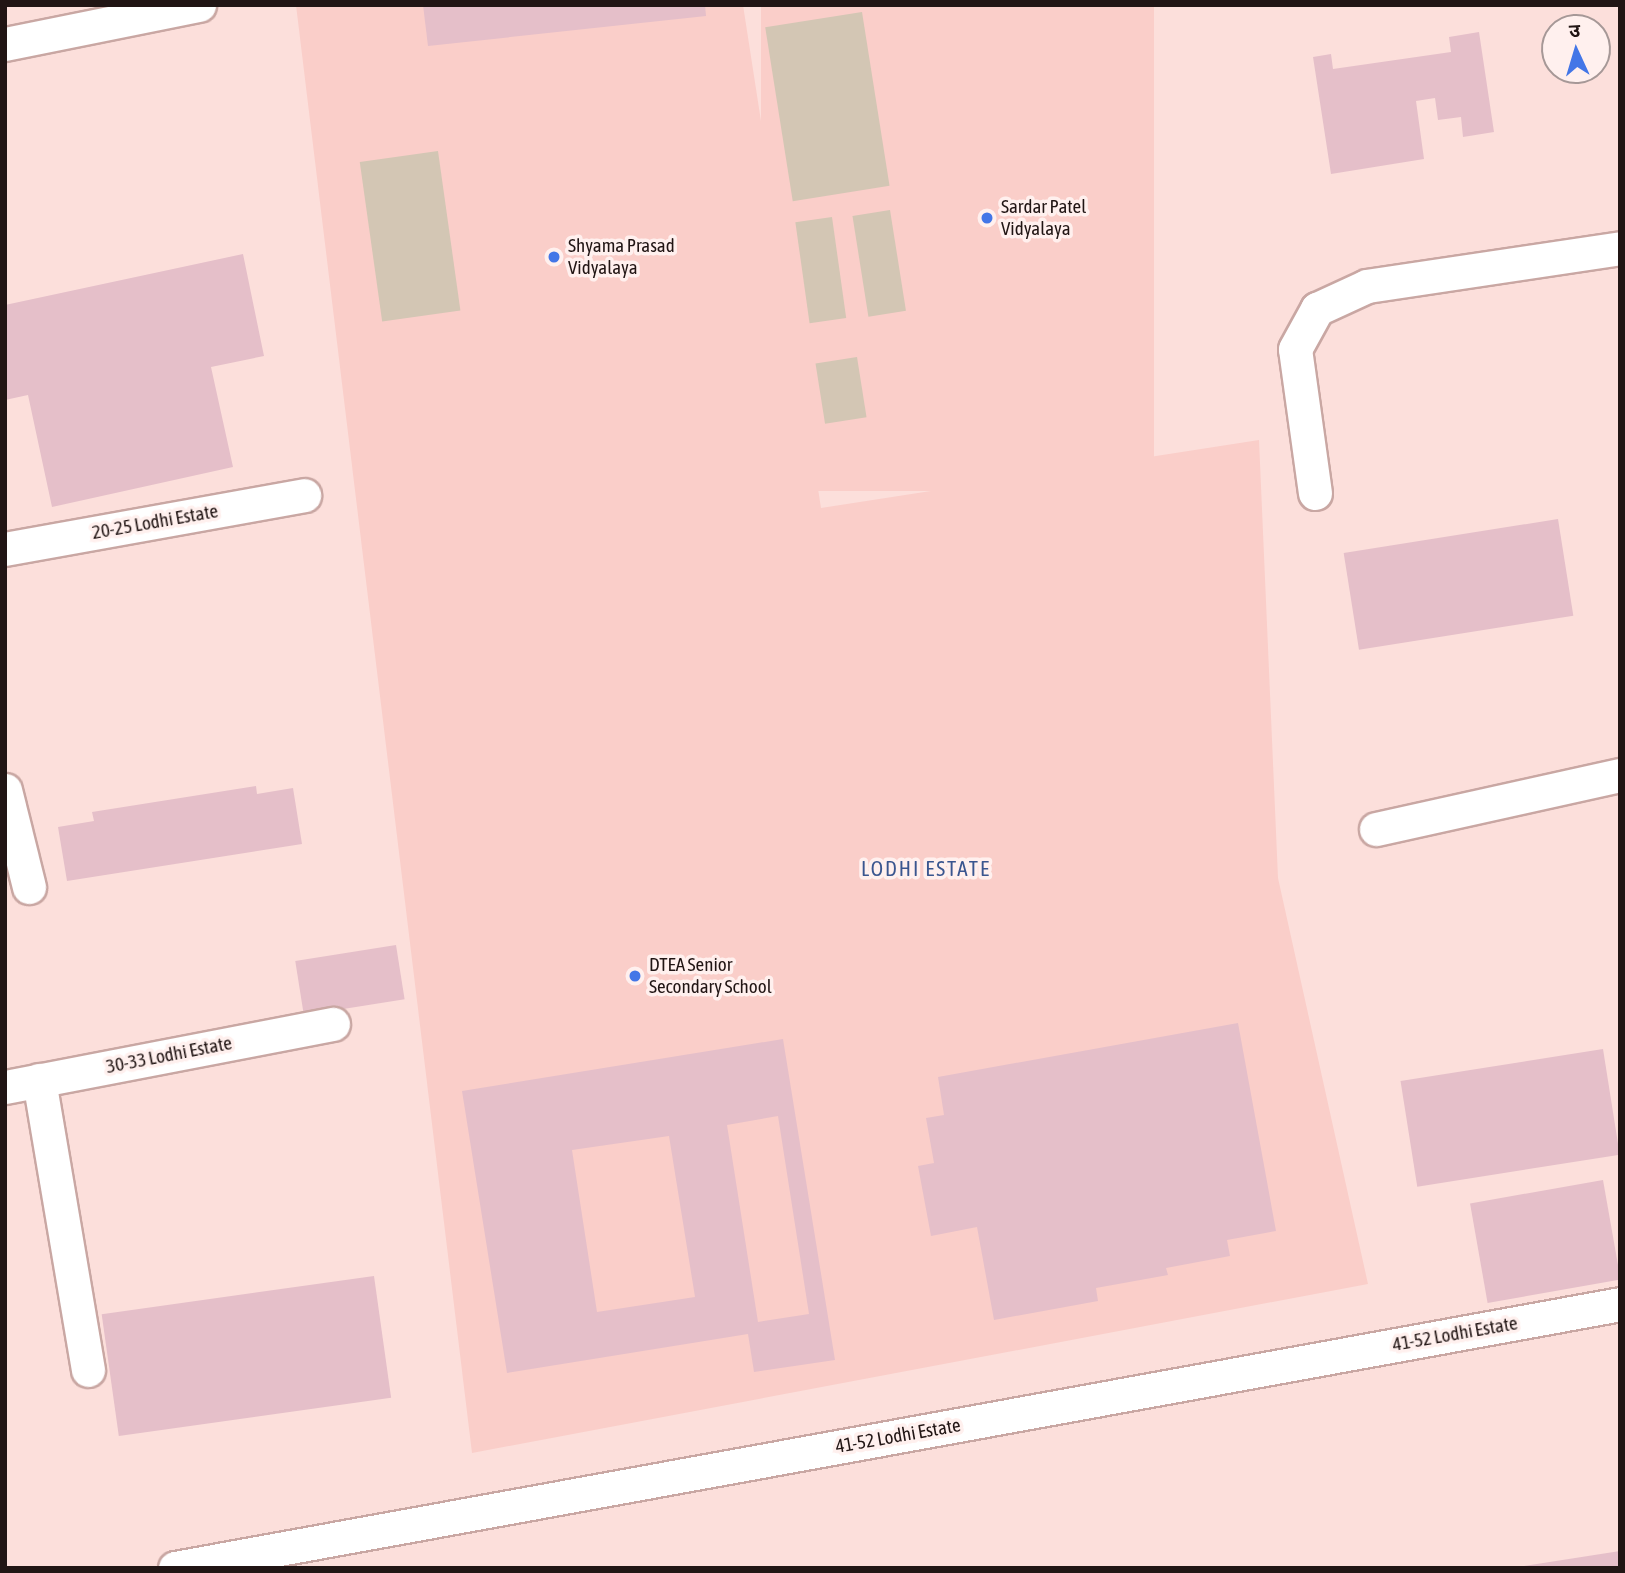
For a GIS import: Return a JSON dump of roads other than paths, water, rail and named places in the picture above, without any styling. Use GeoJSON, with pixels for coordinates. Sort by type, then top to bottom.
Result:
{"type":"FeatureCollection","features":[{"type":"Feature","properties":{"kind":"street"},"geometry":{"type":"LineString","coordinates":[[5,44],[199,5]]}},
{"type":"Feature","properties":{"kind":"street"},"geometry":{"type":"LineString","coordinates":[[1315,494],[1295,349],[1317,309],[1367,286],[1620,248]]}},
{"type":"Feature","properties":{"kind":"street","name":"20-25 Lodhi Estate"},"geometry":{"type":"LineString","coordinates":[[5,549],[304,495]]}},
{"type":"Feature","properties":{"kind":"street"},"geometry":{"type":"LineString","coordinates":[[1376,829],[1620,775]]}},
{"type":"Feature","properties":{"kind":"street"},"geometry":{"type":"LineString","coordinates":[[5,790],[29,887]]}},
{"type":"Feature","properties":{"kind":"street","name":"30-33 Lodhi Estate"},"geometry":{"type":"LineString","coordinates":[[5,1087],[332,1024]]}},
{"type":"Feature","properties":{"kind":"street"},"geometry":{"type":"LineString","coordinates":[[39,1080],[88,1370]]}},
{"type":"Feature","properties":{"kind":"street","name":"41-52 Lodhi Estate"},"geometry":{"type":"LineString","coordinates":[[175,1568],[1620,1304]]}},
{"type":"Feature","properties":{"kind":"place","name":"Sardar Patel Vidyalaya"},"geometry":{"type":"Point","coordinates":[987,218]}},
{"type":"Feature","properties":{"kind":"place","name":"Shyama Prasad Vidyalaya"},"geometry":{"type":"Point","coordinates":[554,257]}},
{"type":"Feature","properties":{"kind":"place","name":"DTEA Senior Secondary School"},"geometry":{"type":"Point","coordinates":[635,976]}},
{"type":"Feature","properties":{"kind":"district","name":"LODHI ESTATE"},"geometry":{"type":"Point","coordinates":[926,868]}}]}
